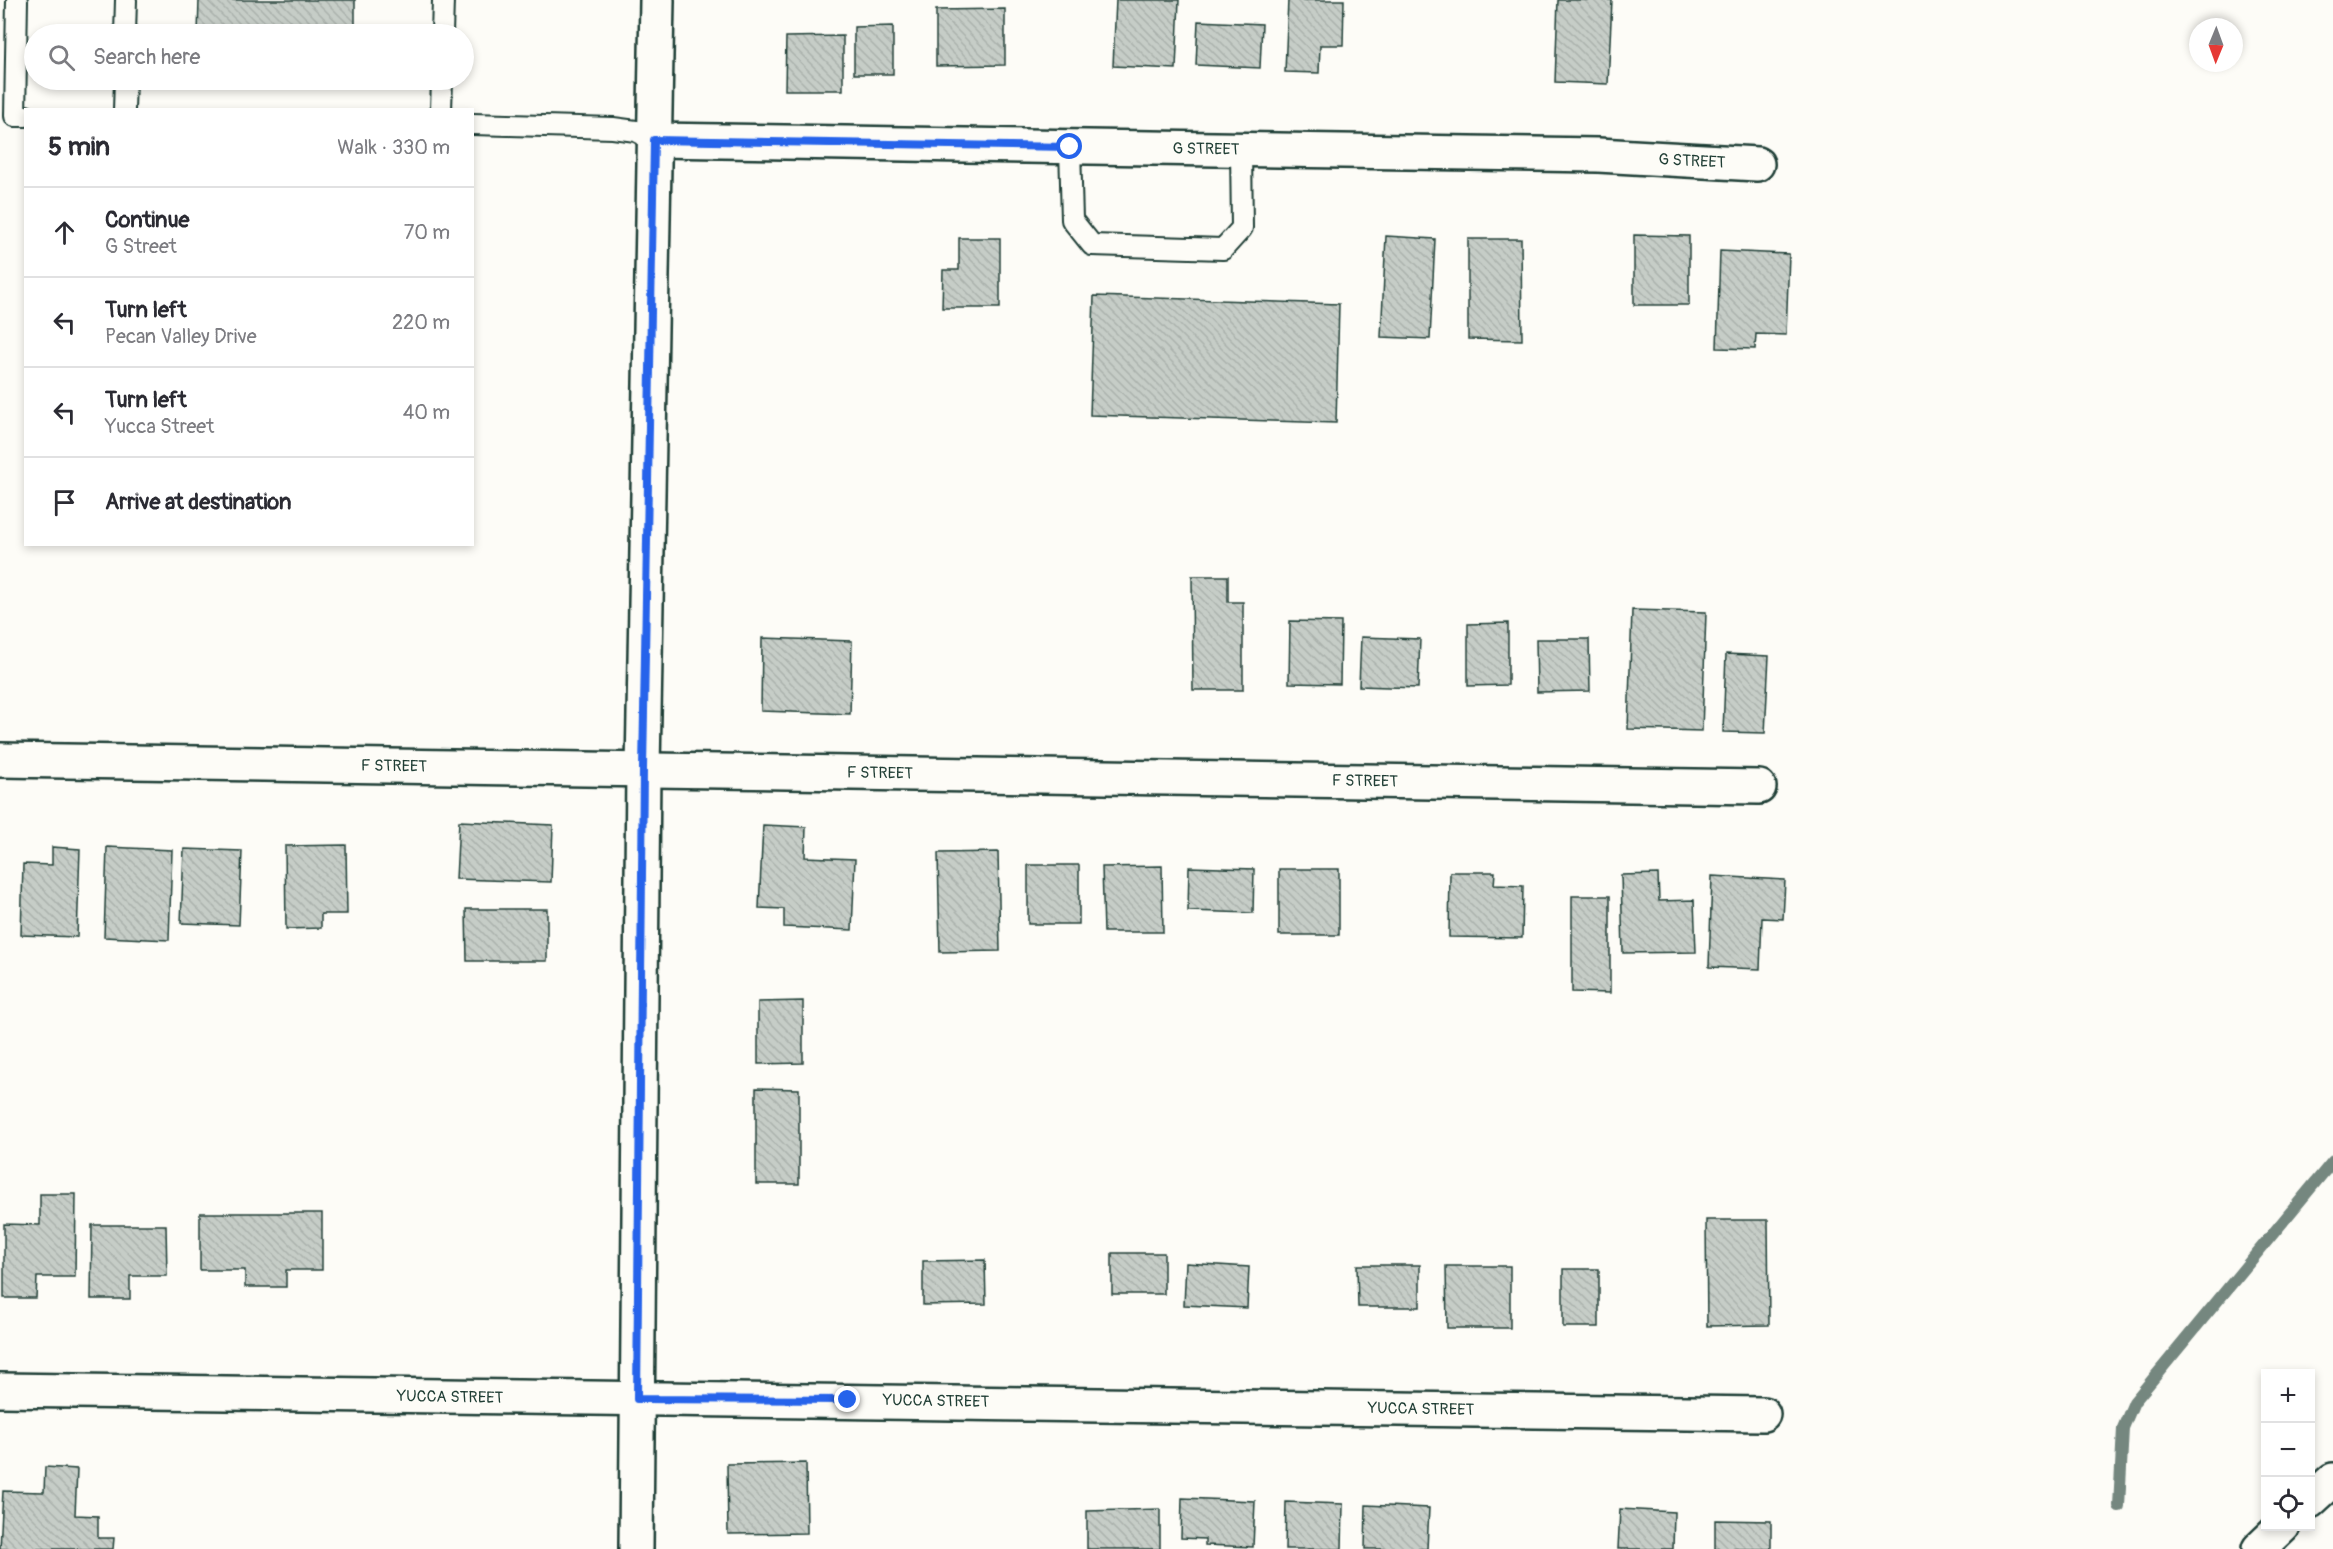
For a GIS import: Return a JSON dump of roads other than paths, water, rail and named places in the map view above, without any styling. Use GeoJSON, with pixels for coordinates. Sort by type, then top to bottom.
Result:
{"type":"FeatureCollection","features":[{"type":"Feature","properties":{"kind":"main road"},"geometry":{"type":"LineString","coordinates":[[636,1549],[643,769],[657,0]]}},
{"type":"Feature","properties":{"kind":"main road","name":"G STREET"},"geometry":{"type":"LineString","coordinates":[[654,140],[1598,155],[1757,165]]}},
{"type":"Feature","properties":{"kind":"main road","name":"F STREET"},"geometry":{"type":"LineString","coordinates":[[0,760],[1759,787]]}},
{"type":"Feature","properties":{"kind":"main road","name":"YUCCA STREET"},"geometry":{"type":"LineString","coordinates":[[0,1390],[884,1400],[1763,1414]]}},
{"type":"Feature","properties":{"kind":"main road"},"geometry":{"type":"LineString","coordinates":[[2315,1496],[2333,1480]]}},
{"type":"Feature","properties":{"kind":"main road"},"geometry":{"type":"LineString","coordinates":[[2259,1549],[2279,1531]]}},
{"type":"Feature","properties":{"kind":"lane"},"geometry":{"type":"LineString","coordinates":[[17,0],[15,116],[24,116]]}},
{"type":"Feature","properties":{"kind":"lane"},"geometry":{"type":"LineString","coordinates":[[125,24],[126,0]]}},
{"type":"Feature","properties":{"kind":"lane"},"geometry":{"type":"LineString","coordinates":[[442,24],[443,0]]}},
{"type":"Feature","properties":{"kind":"lane"},"geometry":{"type":"LineString","coordinates":[[124,108],[125,90]]}},
{"type":"Feature","properties":{"kind":"lane"},"geometry":{"type":"LineString","coordinates":[[441,108],[442,90]]}},
{"type":"Feature","properties":{"kind":"lane"},"geometry":{"type":"LineString","coordinates":[[474,124],[613,128],[636,131],[654,140]]}},
{"type":"Feature","properties":{"kind":"lane"},"geometry":{"type":"LineString","coordinates":[[1070,147],[1072,220],[1092,245],[1223,249],[1242,228],[1241,150]]}},
{"type":"Feature","properties":{"kind":"waterway"},"geometry":{"type":"LineString","coordinates":[[2119,1506],[2123,1428],[2134,1402],[2333,1161]]}}]}
